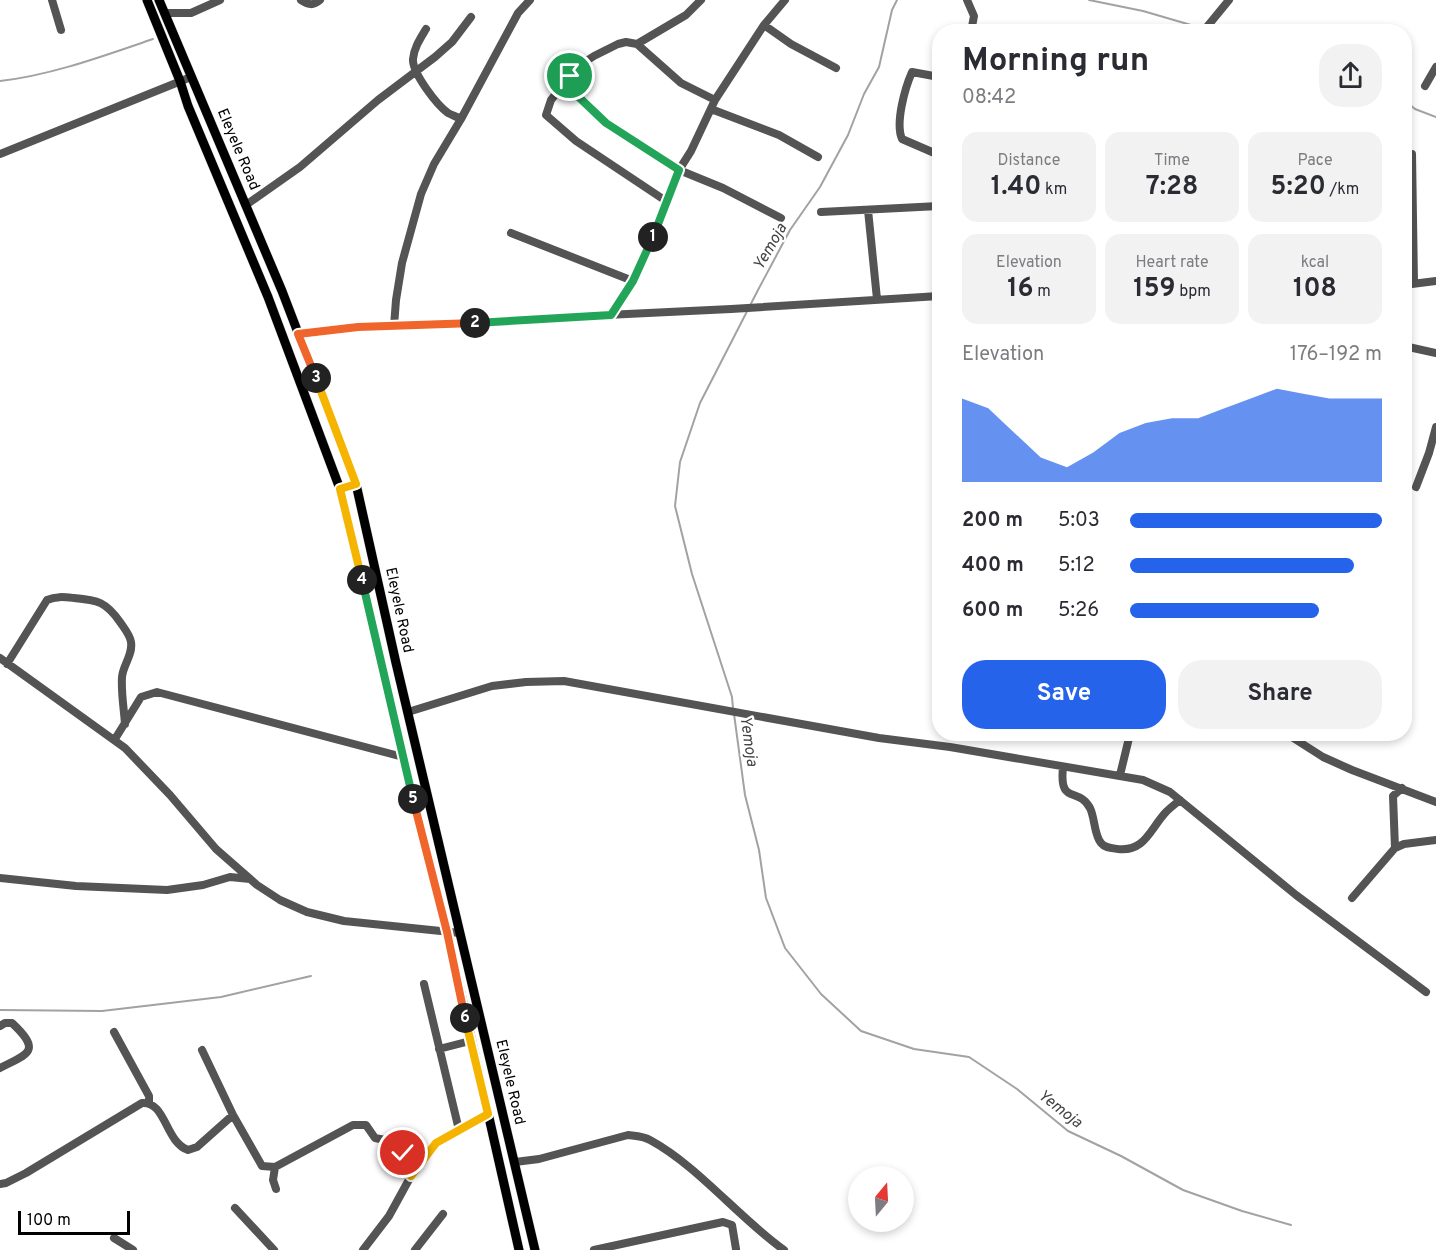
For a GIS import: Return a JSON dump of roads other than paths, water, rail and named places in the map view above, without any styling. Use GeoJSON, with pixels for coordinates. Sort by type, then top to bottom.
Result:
{"type":"FeatureCollection","features":[{"type":"Feature","properties":{"kind":"main road","name":"Eleyele Road"},"geometry":{"type":"LineString","coordinates":[[147,0],[188,106],[268,297],[340,489],[447,932],[519,1250]]}},
{"type":"Feature","properties":{"kind":"main road","name":"Eleyele Road"},"geometry":{"type":"LineString","coordinates":[[159,0],[246,206],[356,484],[535,1250]]}},
{"type":"Feature","properties":{"kind":"main road"},"geometry":{"type":"LineString","coordinates":[[340,489],[356,484]]}},
{"type":"Feature","properties":{"kind":"street"},"geometry":{"type":"LineString","coordinates":[[52,0],[61,30]]}},
{"type":"Feature","properties":{"kind":"street"},"geometry":{"type":"LineString","coordinates":[[166,17],[191,13],[220,0]]}},
{"type":"Feature","properties":{"kind":"street"},"geometry":{"type":"LineString","coordinates":[[301,0],[309,4],[320,0]]}},
{"type":"Feature","properties":{"kind":"street"},"geometry":{"type":"LineString","coordinates":[[394,326],[402,263],[421,194],[434,164],[518,13],[530,0]]}},
{"type":"Feature","properties":{"kind":"street"},"geometry":{"type":"LineString","coordinates":[[638,44],[686,15],[701,0]]}},
{"type":"Feature","properties":{"kind":"street"},"geometry":{"type":"LineString","coordinates":[[611,315],[633,281],[679,170],[691,151],[715,100],[764,25],[785,0]]}},
{"type":"Feature","properties":{"kind":"street"},"geometry":{"type":"LineString","coordinates":[[967,0],[973,12],[972,24]]}},
{"type":"Feature","properties":{"kind":"street"},"geometry":{"type":"LineString","coordinates":[[1209,24],[1229,0]]}},
{"type":"Feature","properties":{"kind":"street"},"geometry":{"type":"LineString","coordinates":[[246,206],[300,167],[415,70],[435,57],[452,42],[471,17]]}},
{"type":"Feature","properties":{"kind":"street"},"geometry":{"type":"LineString","coordinates":[[764,25],[791,44],[836,68]]}},
{"type":"Feature","properties":{"kind":"street"},"geometry":{"type":"LineString","coordinates":[[426,29],[414,52],[415,70],[437,103],[449,114],[461,119]]}},
{"type":"Feature","properties":{"kind":"street"},"geometry":{"type":"LineString","coordinates":[[666,201],[576,141],[546,115],[551,100],[577,67],[594,56],[626,42],[638,44],[681,83],[715,100]]}},
{"type":"Feature","properties":{"kind":"street"},"geometry":{"type":"LineString","coordinates":[[1425,86],[1436,67]]}},
{"type":"Feature","properties":{"kind":"street"},"geometry":{"type":"LineString","coordinates":[[932,76],[912,72],[899,122],[902,139],[932,152]]}},
{"type":"Feature","properties":{"kind":"street"},"geometry":{"type":"LineString","coordinates":[[0,154],[191,77]]}},
{"type":"Feature","properties":{"kind":"street"},"geometry":{"type":"LineString","coordinates":[[565,84],[606,123],[679,170],[723,188],[781,218]]}},
{"type":"Feature","properties":{"kind":"street"},"geometry":{"type":"LineString","coordinates":[[711,109],[779,135],[818,157]]}},
{"type":"Feature","properties":{"kind":"street"},"geometry":{"type":"LineString","coordinates":[[1412,153],[1414,283],[1436,280]]}},
{"type":"Feature","properties":{"kind":"street"},"geometry":{"type":"LineString","coordinates":[[822,212],[932,206]]}},
{"type":"Feature","properties":{"kind":"street"},"geometry":{"type":"LineString","coordinates":[[868,210],[877,299]]}},
{"type":"Feature","properties":{"kind":"street"},"geometry":{"type":"LineString","coordinates":[[511,232],[633,281]]}},
{"type":"Feature","properties":{"kind":"street"},"geometry":{"type":"LineString","coordinates":[[298,334],[358,327],[731,309],[932,296]]}},
{"type":"Feature","properties":{"kind":"street"},"geometry":{"type":"LineString","coordinates":[[1412,348],[1436,353]]}},
{"type":"Feature","properties":{"kind":"street"},"geometry":{"type":"LineString","coordinates":[[1416,487],[1432,454],[1436,427]]}},
{"type":"Feature","properties":{"kind":"street"},"geometry":{"type":"LineString","coordinates":[[7,664],[46,600],[54,596],[94,600],[104,604],[112,610],[127,632],[131,643],[130,654],[124,664],[122,677],[125,724]]}},
{"type":"Feature","properties":{"kind":"street"},"geometry":{"type":"LineString","coordinates":[[0,658],[115,739],[152,775],[216,849],[251,880],[280,900],[307,912],[344,921],[460,933]]}},
{"type":"Feature","properties":{"kind":"street"},"geometry":{"type":"LineString","coordinates":[[408,712],[492,686],[548,681],[580,683],[879,738],[950,747],[1120,775],[1156,784],[1170,792],[1296,895],[1426,992]]}},
{"type":"Feature","properties":{"kind":"street"},"geometry":{"type":"LineString","coordinates":[[115,739],[141,697],[157,692],[403,757]]}},
{"type":"Feature","properties":{"kind":"street"},"geometry":{"type":"LineString","coordinates":[[1120,775],[1128,741]]}},
{"type":"Feature","properties":{"kind":"street"},"geometry":{"type":"LineString","coordinates":[[1298,741],[1342,766],[1436,802]]}},
{"type":"Feature","properties":{"kind":"street"},"geometry":{"type":"LineString","coordinates":[[1064,767],[1062,783],[1067,793],[1081,799],[1089,806],[1099,841],[1106,847],[1128,850],[1140,845],[1166,812],[1180,800]]}},
{"type":"Feature","properties":{"kind":"street"},"geometry":{"type":"LineString","coordinates":[[1395,848],[1393,796],[1402,789]]}},
{"type":"Feature","properties":{"kind":"street"},"geometry":{"type":"LineString","coordinates":[[1352,898],[1395,848],[1404,844],[1436,840]]}},
{"type":"Feature","properties":{"kind":"street"},"geometry":{"type":"LineString","coordinates":[[0,878],[68,886],[167,890],[203,885],[230,877],[251,880]]}},
{"type":"Feature","properties":{"kind":"street"},"geometry":{"type":"LineString","coordinates":[[424,984],[459,1130]]}},
{"type":"Feature","properties":{"kind":"street"},"geometry":{"type":"LineString","coordinates":[[0,1026],[12,1023],[29,1047],[27,1055],[0,1068]]}},
{"type":"Feature","properties":{"kind":"street"},"geometry":{"type":"LineString","coordinates":[[114,1032],[149,1096],[150,1103],[157,1109],[174,1140],[180,1146],[188,1150],[197,1147],[233,1115]]}},
{"type":"Feature","properties":{"kind":"street"},"geometry":{"type":"LineString","coordinates":[[439,1048],[470,1041]]}},
{"type":"Feature","properties":{"kind":"street"},"geometry":{"type":"LineString","coordinates":[[202,1050],[233,1115],[262,1166],[274,1167],[353,1125],[366,1125],[375,1138],[400,1143],[403,1153],[401,1165],[411,1176]]}},
{"type":"Feature","properties":{"kind":"street"},"geometry":{"type":"LineString","coordinates":[[0,1184],[26,1173],[139,1104],[150,1103]]}},
{"type":"Feature","properties":{"kind":"street"},"geometry":{"type":"LineString","coordinates":[[363,1250],[389,1216],[411,1176],[436,1143],[488,1114]]}},
{"type":"Feature","properties":{"kind":"street"},"geometry":{"type":"LineString","coordinates":[[515,1162],[539,1159],[628,1136],[643,1137],[664,1149],[687,1167],[784,1250]]}},
{"type":"Feature","properties":{"kind":"street"},"geometry":{"type":"LineString","coordinates":[[274,1167],[273,1180],[276,1189]]}},
{"type":"Feature","properties":{"kind":"street"},"geometry":{"type":"LineString","coordinates":[[235,1208],[274,1250]]}},
{"type":"Feature","properties":{"kind":"street"},"geometry":{"type":"LineString","coordinates":[[415,1250],[443,1214]]}},
{"type":"Feature","properties":{"kind":"street"},"geometry":{"type":"LineString","coordinates":[[594,1250],[723,1222],[732,1225],[736,1249]]}},
{"type":"Feature","properties":{"kind":"street"},"geometry":{"type":"LineString","coordinates":[[114,1238],[133,1250]]}},
{"type":"Feature","properties":{"kind":"waterway","name":"Yemoja"},"geometry":{"type":"LineString","coordinates":[[733,708],[732,697],[692,574],[675,506],[680,462],[700,403],[758,290],[790,230],[820,187],[848,135],[864,94],[879,67],[892,10],[897,0]]}},
{"type":"Feature","properties":{"kind":"waterway"},"geometry":{"type":"LineString","coordinates":[[1089,0],[1143,11],[1188,24]]}},
{"type":"Feature","properties":{"kind":"waterway"},"geometry":{"type":"LineString","coordinates":[[0,81],[58,70],[153,39]]}},
{"type":"Feature","properties":{"kind":"waterway"},"geometry":{"type":"LineString","coordinates":[[1412,107],[1436,117]]}},
{"type":"Feature","properties":{"kind":"waterway","name":"Yemoja"},"geometry":{"type":"LineString","coordinates":[[734,714],[745,795],[759,850],[766,898],[785,948],[821,994],[861,1031],[914,1049],[969,1057],[1017,1089],[1068,1131],[1121,1156],[1183,1190],[1291,1225]]}},
{"type":"Feature","properties":{"kind":"waterway"},"geometry":{"type":"LineString","coordinates":[[0,1010],[102,1011],[221,997],[311,976]]}}]}
